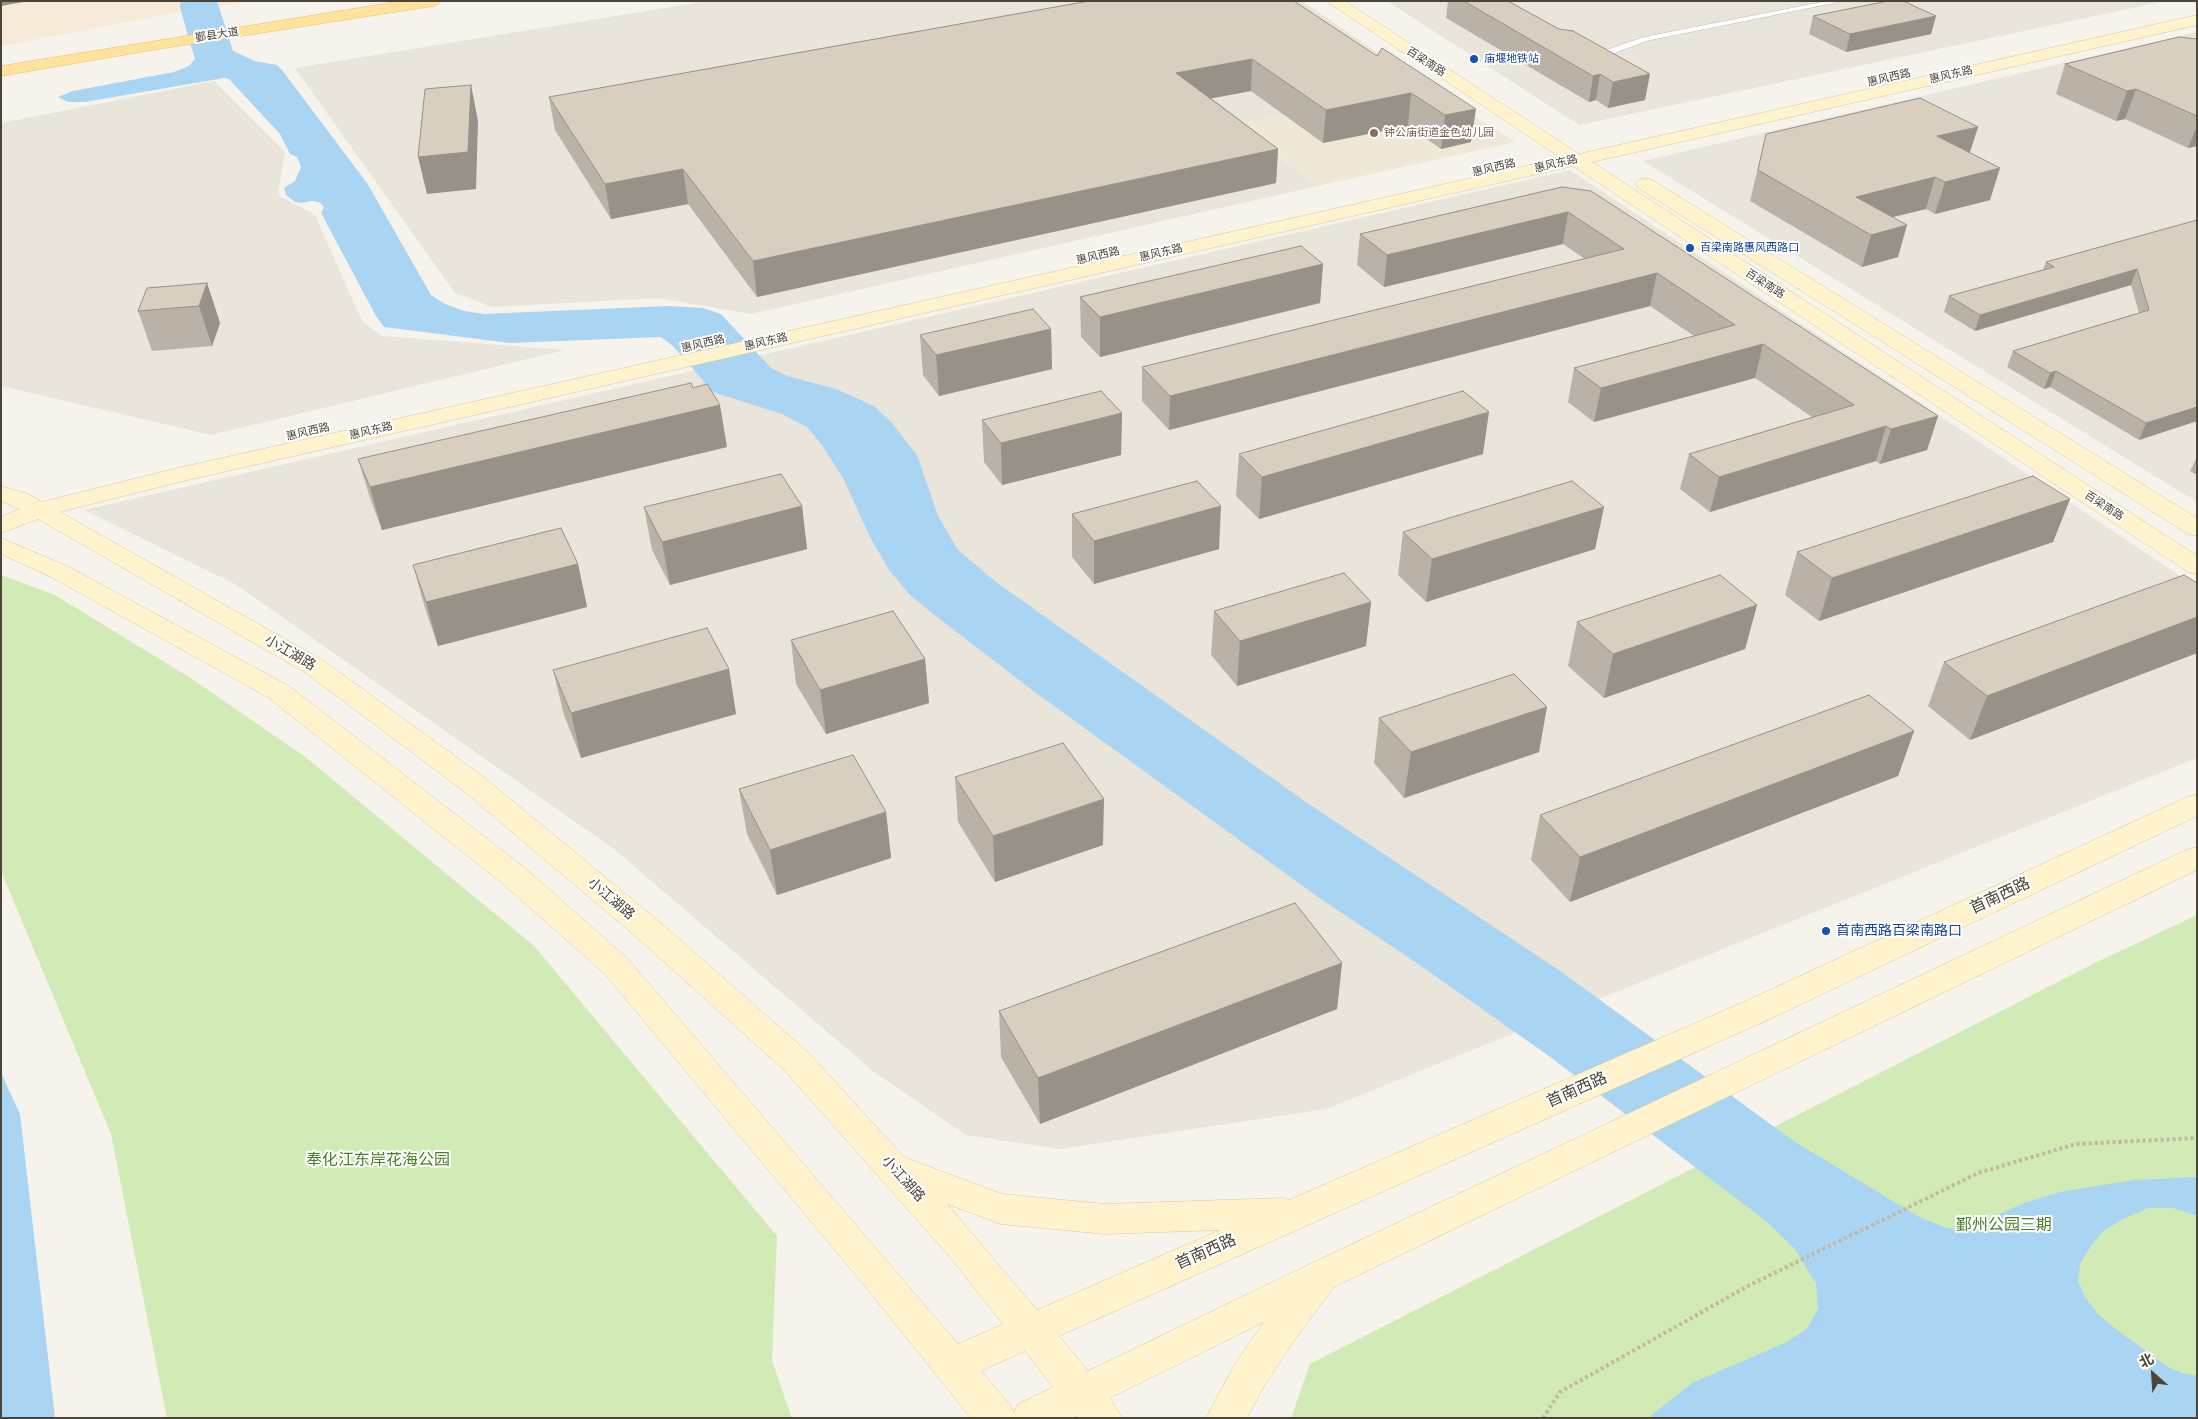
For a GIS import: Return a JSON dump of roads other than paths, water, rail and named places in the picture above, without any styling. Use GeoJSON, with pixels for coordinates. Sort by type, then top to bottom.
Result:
{"type":"FeatureCollection","features":[{"type":"Feature","properties":{"kind":"main road","name":"鄞县大道"},"geometry":{"type":"LineString","coordinates":[[1,57],[151,30],[341,1]]}},
{"type":"Feature","properties":{"kind":"main road","name":"鄞县大道"},"geometry":{"type":"LineString","coordinates":[[1,71],[158,44],[433,1]]}},
{"type":"Feature","properties":{"kind":"street","name":"百梁南路"},"geometry":{"type":"LineString","coordinates":[[1334,1],[2197,529]]}},
{"type":"Feature","properties":{"kind":"street","name":"百梁南路"},"geometry":{"type":"LineString","coordinates":[[1365,1],[1580,153],[2197,566]]}},
{"type":"Feature","properties":{"kind":"street","name":"惠风西路"},"geometry":{"type":"LineString","coordinates":[[1580,153],[2197,8]]}},
{"type":"Feature","properties":{"kind":"street","name":"惠风东路"},"geometry":{"type":"LineString","coordinates":[[15,502],[188,472],[1580,153],[2197,20]]}},
{"type":"Feature","properties":{"kind":"street"},"geometry":{"type":"LineString","coordinates":[[1,526],[15,502]]}},
{"type":"Feature","properties":{"kind":"street","name":"小江湖路"},"geometry":{"type":"LineString","coordinates":[[15,502],[315,667],[471,782],[644,926],[796,1061],[962,1245],[1092,1405]]}},
{"type":"Feature","properties":{"kind":"street"},"geometry":{"type":"LineString","coordinates":[[1,545],[60,572],[279,692],[514,876],[616,966],[996,1418]]}},
{"type":"Feature","properties":{"kind":"street","name":"首南西路"},"geometry":{"type":"LineString","coordinates":[[952,1365],[1758,1010],[2197,804]]}},
{"type":"Feature","properties":{"kind":"street"},"geometry":{"type":"LineString","coordinates":[[1031,1418],[1092,1405],[1323,1275],[2197,857]]}},
{"type":"Feature","properties":{"kind":"street"},"geometry":{"type":"LineString","coordinates":[[892,1167],[1001,1209],[1105,1219],[1297,1212]]}},
{"type":"Feature","properties":{"kind":"street"},"geometry":{"type":"LineString","coordinates":[[1226,1418],[1249,1376],[1282,1326],[1323,1275]]}},
{"type":"Feature","properties":{"kind":"lane"},"geometry":{"type":"LineString","coordinates":[[1583,55],[1593,56],[1612,52],[1644,39],[1840,1]]}},
{"type":"Feature","properties":{"kind":"water"},"geometry":{"type":"Polygon","coordinates":[[[181,1],[217,1],[233,51],[255,61],[277,65],[282,70],[367,183],[431,295],[445,304],[464,311],[484,314],[668,306],[703,308],[721,314],[771,368],[787,376],[836,389],[874,406],[891,422],[917,455],[938,516],[958,550],[996,582],[1303,800],[1563,973],[1795,1142],[1921,1218],[1947,1228],[1965,1229],[2027,1202],[2060,1192],[2134,1180],[2197,1177],[2197,1216],[2173,1208],[2149,1208],[2127,1217],[2103,1231],[2091,1246],[2080,1264],[2078,1281],[2085,1297],[2098,1314],[2117,1330],[2168,1367],[2182,1373],[2197,1376],[2197,1418],[1648,1418],[1692,1383],[1785,1343],[1807,1329],[1818,1309],[1816,1284],[1795,1249],[1766,1221],[1549,1056],[1408,957],[1318,897],[1032,690],[910,595],[889,570],[870,537],[843,478],[822,445],[807,427],[782,414],[713,392],[673,346],[661,337],[510,343],[384,327],[376,316],[321,213],[324,207],[319,202],[295,202],[286,195],[284,188],[295,181],[301,167],[297,157],[290,154],[280,134],[229,79],[224,78],[85,102],[68,102],[58,97],[73,91],[174,72],[189,66],[195,59],[180,7],[181,1]]]}},
{"type":"Feature","properties":{"kind":"water"},"geometry":{"type":"Polygon","coordinates":[[[1,1073],[20,1114],[55,1418],[1,1418],[1,1073]]]}},
{"type":"Feature","properties":{"kind":"place","name":"庙堰地铁站"},"geometry":{"type":"Point","coordinates":[1474,59]}},
{"type":"Feature","properties":{"kind":"place","name":"钟公庙街道金色幼儿园"},"geometry":{"type":"Point","coordinates":[1374,133]}},
{"type":"Feature","properties":{"kind":"place","name":"百梁南路惠风西路口"},"geometry":{"type":"Point","coordinates":[1690,248]}},
{"type":"Feature","properties":{"kind":"place","name":"首南西路百梁南路口"},"geometry":{"type":"Point","coordinates":[1826,931]}},
{"type":"Feature","properties":{"kind":"park label","name":"奉化江东岸花海公园"},"geometry":{"type":"Point","coordinates":[378,1160]}},
{"type":"Feature","properties":{"kind":"park label","name":"鄞州公园三期"},"geometry":{"type":"Point","coordinates":[2004,1225]}}]}
